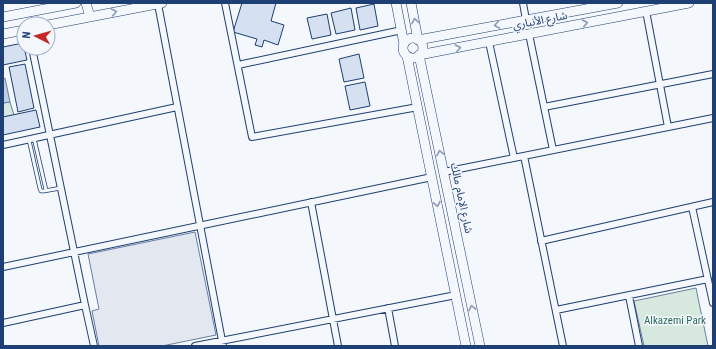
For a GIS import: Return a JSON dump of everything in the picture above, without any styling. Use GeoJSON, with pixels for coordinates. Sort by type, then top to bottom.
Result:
{"type":"FeatureCollection","features":[{"type":"Feature","properties":{"kind":"street"},"geometry":{"type":"LineString","coordinates":[[3,18],[34,7],[76,3]]}},
{"type":"Feature","properties":{"kind":"street"},"geometry":{"type":"LineString","coordinates":[[86,3],[90,17]]}},
{"type":"Feature","properties":{"kind":"street"},"geometry":{"type":"LineString","coordinates":[[56,23],[160,3],[177,107],[222,343]]}},
{"type":"Feature","properties":{"kind":"street"},"geometry":{"type":"LineString","coordinates":[[225,3],[252,137],[418,107]]}},
{"type":"Feature","properties":{"kind":"street"},"geometry":{"type":"LineString","coordinates":[[396,3],[402,30],[403,47],[407,56],[418,107],[466,346]]}},
{"type":"Feature","properties":{"kind":"street"},"geometry":{"type":"LineString","coordinates":[[411,3],[418,40]]}},
{"type":"Feature","properties":{"kind":"street"},"geometry":{"type":"LineString","coordinates":[[523,3],[526,20]]}},
{"type":"Feature","properties":{"kind":"street","name":"شارع الأنباري"},"geometry":{"type":"LineString","coordinates":[[418,40],[618,3]]}},
{"type":"Feature","properties":{"kind":"street","name":"شارع الأنباري"},"geometry":{"type":"LineString","coordinates":[[419,55],[689,3]]}},
{"type":"Feature","properties":{"kind":"street"},"geometry":{"type":"LineString","coordinates":[[646,11],[668,127]]}},
{"type":"Feature","properties":{"kind":"street"},"geometry":{"type":"LineString","coordinates":[[238,65],[402,30]]}},
{"type":"Feature","properties":{"kind":"street"},"geometry":{"type":"LineString","coordinates":[[3,34],[16,32]]}},
{"type":"Feature","properties":{"kind":"street"},"geometry":{"type":"LineString","coordinates":[[529,34],[553,150]]}},
{"type":"Feature","properties":{"kind":"street"},"geometry":{"type":"LineString","coordinates":[[404,44],[412,38],[418,40],[423,47],[423,50],[419,55],[414,58],[407,56]]}},
{"type":"Feature","properties":{"kind":"street"},"geometry":{"type":"LineString","coordinates":[[489,42],[514,158]]}},
{"type":"Feature","properties":{"kind":"street","name":"شارع الإمام مالك"},"geometry":{"type":"LineString","coordinates":[[419,55],[480,346]]}},
{"type":"Feature","properties":{"kind":"street"},"geometry":{"type":"LineString","coordinates":[[34,56],[94,346]]}},
{"type":"Feature","properties":{"kind":"street"},"geometry":{"type":"LineString","coordinates":[[544,107],[713,74]]}},
{"type":"Feature","properties":{"kind":"street"},"geometry":{"type":"LineString","coordinates":[[3,145],[177,107]]}},
{"type":"Feature","properties":{"kind":"street"},"geometry":{"type":"LineString","coordinates":[[444,172],[713,118]]}},
{"type":"Feature","properties":{"kind":"street"},"geometry":{"type":"LineString","coordinates":[[524,156],[563,346]]}},
{"type":"Feature","properties":{"kind":"street"},"geometry":{"type":"LineString","coordinates":[[3,267],[432,177]]}},
{"type":"Feature","properties":{"kind":"street"},"geometry":{"type":"LineString","coordinates":[[311,202],[338,346]]}},
{"type":"Feature","properties":{"kind":"street"},"geometry":{"type":"LineString","coordinates":[[541,241],[713,202]]}},
{"type":"Feature","properties":{"kind":"street"},"geometry":{"type":"LineString","coordinates":[[692,207],[713,303]]}},
{"type":"Feature","properties":{"kind":"street"},"geometry":{"type":"LineString","coordinates":[[556,310],[708,279]]}},
{"type":"Feature","properties":{"kind":"street"},"geometry":{"type":"LineString","coordinates":[[195,346],[222,343],[333,319],[456,295]]}},
{"type":"Feature","properties":{"kind":"street"},"geometry":{"type":"LineString","coordinates":[[629,296],[639,346]]}},
{"type":"Feature","properties":{"kind":"street"},"geometry":{"type":"LineString","coordinates":[[3,323],[85,305]]}},
{"type":"Feature","properties":{"kind":"street"},"geometry":{"type":"LineString","coordinates":[[388,308],[395,346]]}},
{"type":"Feature","properties":{"kind":"lane"},"geometry":{"type":"LineString","coordinates":[[31,139],[46,190]]}},
{"type":"Feature","properties":{"kind":"lane"},"geometry":{"type":"LineString","coordinates":[[31,139],[40,189],[42,191],[61,188]]}},
{"type":"Feature","properties":{"kind":"green space"},"geometry":{"type":"Polygon","coordinates":[[[10,102],[14,115],[3,117],[3,103],[10,102]]]}},
{"type":"Feature","properties":{"kind":"green space","name":"Alkazemi Park"},"geometry":{"type":"Polygon","coordinates":[[[696,288],[708,346],[644,346],[634,301],[696,288]]]}},
{"type":"Feature","properties":{"kind":"shaded area"},"geometry":{"type":"Polygon","coordinates":[[[195,232],[216,335],[162,346],[99,346],[92,311],[99,309],[88,254],[195,232]]]}},
{"type":"Feature","properties":{"kind":"water"},"geometry":{"type":"Polygon","coordinates":[[[5,78],[10,102],[3,103],[3,79],[5,78]]]}},
{"type":"Feature","properties":{"kind":"building"},"geometry":{"type":"Polygon","coordinates":[[[242,3],[276,3],[271,21],[284,25],[278,45],[264,40],[262,47],[255,45],[257,39],[233,32],[242,3]]]}},
{"type":"Feature","properties":{"kind":"building"},"geometry":{"type":"Polygon","coordinates":[[[374,4],[378,26],[360,30],[356,8],[374,4]]]}},
{"type":"Feature","properties":{"kind":"building"},"geometry":{"type":"Polygon","coordinates":[[[351,8],[355,30],[336,34],[331,13],[351,8]]]}},
{"type":"Feature","properties":{"kind":"building"},"geometry":{"type":"Polygon","coordinates":[[[327,14],[331,35],[312,39],[307,18],[327,14]]]}},
{"type":"Feature","properties":{"kind":"building"},"geometry":{"type":"Polygon","coordinates":[[[16,44],[16,56],[26,56],[27,60],[3,65],[3,47],[16,44]]]}},
{"type":"Feature","properties":{"kind":"building"},"geometry":{"type":"Polygon","coordinates":[[[359,54],[364,78],[344,82],[339,59],[359,54]]]}},
{"type":"Feature","properties":{"kind":"building"},"geometry":{"type":"Polygon","coordinates":[[[25,64],[34,108],[18,112],[9,67],[25,64]]]}},
{"type":"Feature","properties":{"kind":"building"},"geometry":{"type":"Polygon","coordinates":[[[365,82],[370,106],[350,110],[345,86],[365,82]]]}},
{"type":"Feature","properties":{"kind":"building"},"geometry":{"type":"Polygon","coordinates":[[[36,110],[40,127],[3,135],[3,117],[36,110]]]}}]}
